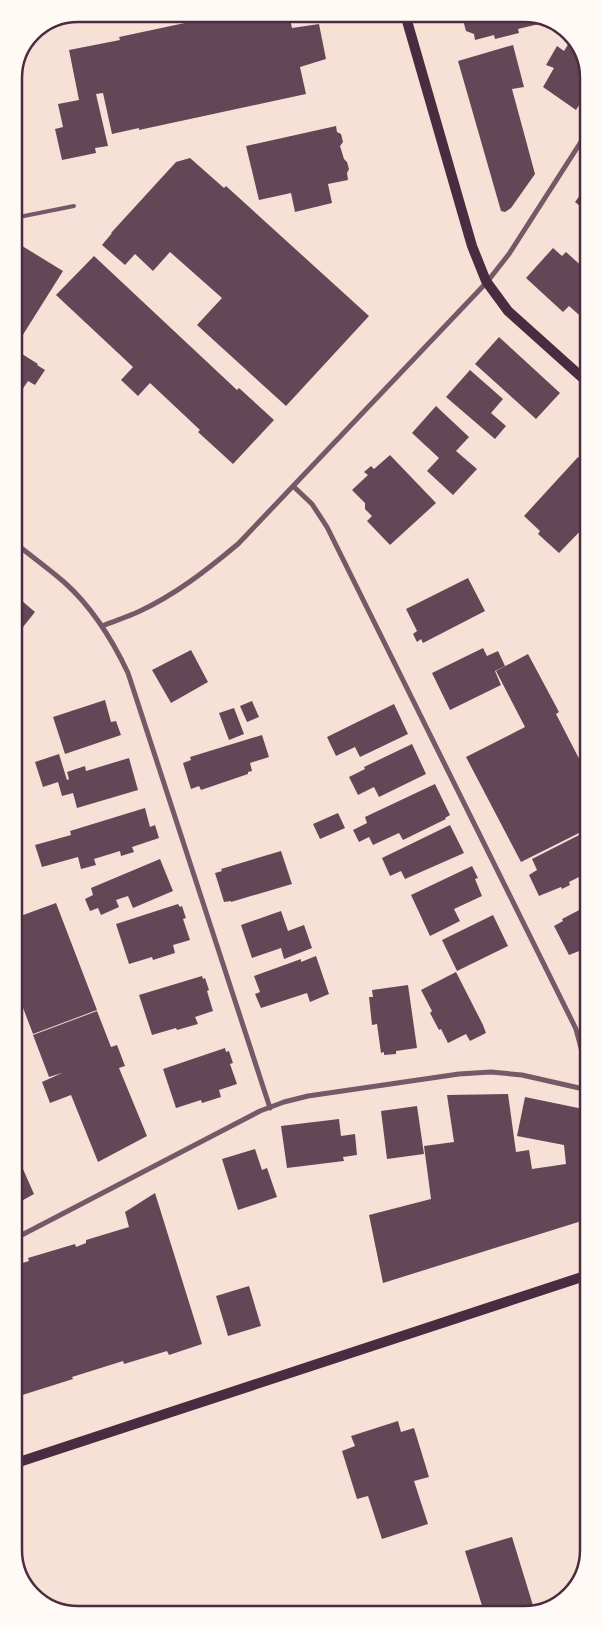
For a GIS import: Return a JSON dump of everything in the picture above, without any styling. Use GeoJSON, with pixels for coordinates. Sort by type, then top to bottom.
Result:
{"type":"FeatureCollection","features":[{"type":"Feature","properties":{"kind":"main road"},"geometry":{"type":"LineString","coordinates":[[408,23],[472,246],[487,282],[508,311],[580,377]]}},
{"type":"Feature","properties":{"kind":"main road"},"geometry":{"type":"LineString","coordinates":[[22,1461],[580,1278]]}},
{"type":"Feature","properties":{"kind":"street"},"geometry":{"type":"LineString","coordinates":[[102,626],[139,611],[174,592],[207,570],[238,544],[487,282],[509,254],[580,143]]}},
{"type":"Feature","properties":{"kind":"street"},"geometry":{"type":"LineString","coordinates":[[293,486],[312,504],[328,527],[572,1020],[580,1041]]}},
{"type":"Feature","properties":{"kind":"street"},"geometry":{"type":"LineString","coordinates":[[23,550],[64,582],[84,602],[102,626],[120,656],[138,700],[270,1108]]}},
{"type":"Feature","properties":{"kind":"street"},"geometry":{"type":"LineString","coordinates":[[22,1235],[237,1123],[270,1108],[308,1096],[459,1074],[491,1072],[522,1075],[580,1089]]}},
{"type":"Feature","properties":{"kind":"lane"},"geometry":{"type":"LineString","coordinates":[[23,216],[74,206]]}},
{"type":"Feature","properties":{"kind":"building"},"geometry":{"type":"Polygon","coordinates":[[[188,22],[291,22],[292,28],[319,24],[326,59],[300,67],[306,94],[139,130],[139,128],[112,134],[103,93],[96,94],[108,146],[95,148],[96,153],[62,160],[55,129],[63,127],[58,104],[79,100],[69,50],[120,40],[119,37],[188,22]]]}},
{"type":"Feature","properties":{"kind":"building"},"geometry":{"type":"Polygon","coordinates":[[[464,23],[537,25],[518,29],[519,33],[495,39],[494,35],[475,40],[474,34],[466,31],[464,23]]]}},
{"type":"Feature","properties":{"kind":"building"},"geometry":{"type":"Polygon","coordinates":[[[568,44],[578,64],[580,104],[576,110],[543,87],[554,68],[546,65],[557,46],[564,51],[568,44]]]}},
{"type":"Feature","properties":{"kind":"building"},"geometry":{"type":"Polygon","coordinates":[[[513,45],[524,87],[512,89],[535,174],[511,208],[505,212],[501,211],[458,61],[513,45]]]}},
{"type":"Feature","properties":{"kind":"building"},"geometry":{"type":"Polygon","coordinates":[[[336,126],[337,132],[341,134],[343,142],[340,146],[349,169],[347,173],[348,180],[328,184],[332,203],[295,212],[291,193],[259,200],[246,146],[336,126]]]}},
{"type":"Feature","properties":{"kind":"building"},"geometry":{"type":"Polygon","coordinates":[[[190,158],[224,188],[226,186],[369,316],[286,406],[197,325],[222,298],[170,252],[153,271],[135,254],[125,265],[102,245],[176,162],[190,158]]]}},
{"type":"Feature","properties":{"kind":"building"},"geometry":{"type":"Polygon","coordinates":[[[580,195],[580,206],[575,202],[580,195]]]}},
{"type":"Feature","properties":{"kind":"building"},"geometry":{"type":"Polygon","coordinates":[[[23,246],[63,271],[23,335],[23,246]]]}},
{"type":"Feature","properties":{"kind":"building"},"geometry":{"type":"Polygon","coordinates":[[[553,248],[562,256],[566,252],[580,265],[580,316],[569,306],[563,312],[526,278],[553,248]]]}},
{"type":"Feature","properties":{"kind":"building"},"geometry":{"type":"Polygon","coordinates":[[[94,256],[237,390],[239,388],[274,420],[233,464],[198,432],[200,430],[150,383],[138,396],[121,380],[133,367],[56,295],[94,256]]]}},
{"type":"Feature","properties":{"kind":"building"},"geometry":{"type":"Polygon","coordinates":[[[499,337],[560,393],[536,419],[475,364],[499,337]]]}},
{"type":"Feature","properties":{"kind":"building"},"geometry":{"type":"Polygon","coordinates":[[[23,355],[45,370],[35,385],[28,381],[23,389],[23,355]]]}},
{"type":"Feature","properties":{"kind":"building"},"geometry":{"type":"Polygon","coordinates":[[[470,370],[503,399],[491,413],[506,426],[495,439],[446,397],[470,370]]]}},
{"type":"Feature","properties":{"kind":"building"},"geometry":{"type":"Polygon","coordinates":[[[436,406],[469,437],[456,451],[477,469],[453,495],[427,471],[439,458],[412,433],[436,406]]]}},
{"type":"Feature","properties":{"kind":"building"},"geometry":{"type":"Polygon","coordinates":[[[390,455],[436,503],[390,545],[367,521],[372,516],[365,509],[365,503],[352,490],[368,475],[364,472],[371,466],[374,469],[390,455]]]}},
{"type":"Feature","properties":{"kind":"building"},"geometry":{"type":"Polygon","coordinates":[[[578,457],[580,458],[580,531],[559,553],[538,534],[540,531],[524,516],[578,457]]]}},
{"type":"Feature","properties":{"kind":"building"},"geometry":{"type":"Polygon","coordinates":[[[468,578],[485,611],[423,643],[421,639],[417,642],[413,634],[417,631],[406,609],[468,578]]]}},
{"type":"Feature","properties":{"kind":"building"},"geometry":{"type":"Polygon","coordinates":[[[23,601],[35,612],[23,627],[23,601]]]}},
{"type":"Feature","properties":{"kind":"building"},"geometry":{"type":"Polygon","coordinates":[[[483,648],[487,656],[498,651],[505,666],[495,671],[501,685],[450,710],[432,673],[483,648]]]}},
{"type":"Feature","properties":{"kind":"building"},"geometry":{"type":"Polygon","coordinates":[[[191,650],[208,682],[171,703],[152,670],[191,650]]]}},
{"type":"Feature","properties":{"kind":"building"},"geometry":{"type":"Polygon","coordinates":[[[528,654],[559,712],[556,714],[580,760],[580,832],[521,862],[466,757],[525,727],[496,671],[528,654]]]}},
{"type":"Feature","properties":{"kind":"building"},"geometry":{"type":"Polygon","coordinates":[[[105,700],[111,722],[116,721],[121,735],[65,754],[53,717],[105,700]]]}},
{"type":"Feature","properties":{"kind":"building"},"geometry":{"type":"Polygon","coordinates":[[[252,701],[259,717],[247,722],[240,706],[252,701]]]}},
{"type":"Feature","properties":{"kind":"building"},"geometry":{"type":"Polygon","coordinates":[[[394,704],[408,734],[360,757],[355,747],[336,756],[327,737],[394,704]]]}},
{"type":"Feature","properties":{"kind":"building"},"geometry":{"type":"Polygon","coordinates":[[[234,708],[244,734],[229,740],[219,713],[234,708]]]}},
{"type":"Feature","properties":{"kind":"building"},"geometry":{"type":"Polygon","coordinates":[[[262,735],[269,757],[250,763],[252,771],[201,790],[199,786],[191,789],[183,763],[191,760],[190,757],[262,735]]]}},
{"type":"Feature","properties":{"kind":"building"},"geometry":{"type":"Polygon","coordinates":[[[412,744],[426,774],[379,797],[374,787],[358,795],[349,777],[365,769],[364,767],[412,744]]]}},
{"type":"Feature","properties":{"kind":"building"},"geometry":{"type":"Polygon","coordinates":[[[59,754],[67,780],[69,779],[67,772],[85,766],[86,771],[129,758],[138,790],[77,808],[73,793],[62,796],[58,782],[43,787],[35,762],[59,754]]]}},
{"type":"Feature","properties":{"kind":"building"},"geometry":{"type":"Polygon","coordinates":[[[435,784],[450,815],[446,819],[403,840],[399,833],[373,845],[369,837],[359,842],[353,830],[367,823],[365,817],[435,784]]]}},
{"type":"Feature","properties":{"kind":"building"},"geometry":{"type":"Polygon","coordinates":[[[145,808],[150,827],[155,825],[159,838],[132,847],[134,852],[121,856],[120,851],[94,859],[96,865],[81,869],[78,857],[42,867],[35,845],[71,835],[70,831],[145,808]]]}},
{"type":"Feature","properties":{"kind":"building"},"geometry":{"type":"Polygon","coordinates":[[[338,813],[345,828],[320,839],[313,824],[338,813]]]}},
{"type":"Feature","properties":{"kind":"building"},"geometry":{"type":"Polygon","coordinates":[[[450,825],[464,853],[405,879],[401,871],[390,876],[382,858],[450,825]]]}},
{"type":"Feature","properties":{"kind":"building"},"geometry":{"type":"Polygon","coordinates":[[[580,835],[580,876],[569,882],[570,885],[539,896],[529,875],[537,870],[532,859],[580,835]]]}},
{"type":"Feature","properties":{"kind":"building"},"geometry":{"type":"Polygon","coordinates":[[[281,851],[292,884],[231,902],[224,902],[215,873],[222,871],[221,869],[281,851]]]}},
{"type":"Feature","properties":{"kind":"building"},"geometry":{"type":"Polygon","coordinates":[[[160,859],[173,891],[133,908],[128,896],[116,900],[119,907],[101,915],[98,908],[90,911],[85,899],[93,895],[91,888],[160,859]]]}},
{"type":"Feature","properties":{"kind":"building"},"geometry":{"type":"Polygon","coordinates":[[[472,866],[478,878],[475,879],[482,896],[454,909],[460,921],[430,936],[411,895],[472,866]]]}},
{"type":"Feature","properties":{"kind":"building"},"geometry":{"type":"Polygon","coordinates":[[[56,903],[97,1010],[33,1034],[22,1006],[22,915],[56,903]]]}},
{"type":"Feature","properties":{"kind":"building"},"geometry":{"type":"Polygon","coordinates":[[[178,904],[180,907],[182,906],[186,918],[183,919],[190,940],[173,945],[175,953],[153,960],[152,957],[129,964],[116,924],[178,904]]]}},
{"type":"Feature","properties":{"kind":"building"},"geometry":{"type":"Polygon","coordinates":[[[580,910],[580,951],[569,955],[554,926],[563,921],[562,919],[580,910]]]}},
{"type":"Feature","properties":{"kind":"building"},"geometry":{"type":"Polygon","coordinates":[[[281,911],[288,931],[304,925],[312,948],[284,959],[281,948],[252,958],[241,925],[281,911]]]}},
{"type":"Feature","properties":{"kind":"building"},"geometry":{"type":"Polygon","coordinates":[[[493,915],[508,946],[457,971],[442,940],[493,915]]]}},
{"type":"Feature","properties":{"kind":"building"},"geometry":{"type":"Polygon","coordinates":[[[316,956],[329,994],[310,1002],[307,993],[261,1008],[255,994],[260,992],[254,976],[301,959],[301,962],[316,956]]]}},
{"type":"Feature","properties":{"kind":"building"},"geometry":{"type":"Polygon","coordinates":[[[456,972],[486,1033],[470,1041],[466,1034],[448,1043],[430,1013],[432,1011],[421,990],[456,972]]]}},
{"type":"Feature","properties":{"kind":"building"},"geometry":{"type":"Polygon","coordinates":[[[202,976],[203,979],[205,978],[209,990],[207,991],[213,1011],[195,1017],[198,1024],[152,1035],[139,995],[202,976]]]}},
{"type":"Feature","properties":{"kind":"building"},"geometry":{"type":"Polygon","coordinates":[[[408,985],[417,1048],[396,1051],[396,1054],[384,1055],[384,1052],[381,1053],[377,1024],[372,1025],[369,997],[373,997],[372,990],[408,985]]]}},
{"type":"Feature","properties":{"kind":"building"},"geometry":{"type":"Polygon","coordinates":[[[97,1011],[111,1047],[117,1045],[125,1066],[119,1068],[147,1136],[98,1162],[71,1095],[50,1103],[42,1082],[62,1073],[49,1077],[33,1035],[97,1011]]]}},
{"type":"Feature","properties":{"kind":"building"},"geometry":{"type":"Polygon","coordinates":[[[225,1048],[226,1052],[229,1051],[233,1063],[230,1064],[237,1084],[219,1090],[221,1097],[202,1103],[201,1100],[176,1108],[163,1069],[225,1048]]]}},
{"type":"Feature","properties":{"kind":"building"},"geometry":{"type":"Polygon","coordinates":[[[508,1094],[516,1152],[529,1150],[532,1169],[566,1164],[564,1145],[517,1136],[525,1097],[580,1108],[580,1221],[383,1283],[369,1215],[431,1199],[424,1146],[454,1142],[447,1095],[508,1094]]]}},
{"type":"Feature","properties":{"kind":"building"},"geometry":{"type":"Polygon","coordinates":[[[417,1106],[424,1154],[387,1159],[381,1111],[417,1106]]]}},
{"type":"Feature","properties":{"kind":"building"},"geometry":{"type":"Polygon","coordinates":[[[339,1119],[341,1136],[355,1134],[357,1155],[343,1157],[344,1161],[287,1168],[281,1126],[339,1119]]]}},
{"type":"Feature","properties":{"kind":"building"},"geometry":{"type":"Polygon","coordinates":[[[255,1149],[262,1170],[267,1168],[277,1197],[238,1210],[222,1159],[255,1149]]]}},
{"type":"Feature","properties":{"kind":"building"},"geometry":{"type":"Polygon","coordinates":[[[22,1167],[34,1194],[22,1201],[22,1167]]]}},
{"type":"Feature","properties":{"kind":"building"},"geometry":{"type":"Polygon","coordinates":[[[155,1193],[202,1344],[169,1355],[167,1351],[124,1364],[123,1361],[22,1395],[22,1263],[29,1261],[28,1258],[75,1244],[76,1247],[86,1243],[86,1240],[129,1227],[125,1212],[155,1193]]]}},
{"type":"Feature","properties":{"kind":"building"},"geometry":{"type":"Polygon","coordinates":[[[249,1286],[261,1326],[228,1336],[216,1296],[249,1286]]]}},
{"type":"Feature","properties":{"kind":"building"},"geometry":{"type":"Polygon","coordinates":[[[398,1421],[401,1432],[414,1428],[429,1477],[414,1481],[428,1524],[382,1539],[368,1496],[357,1499],[342,1451],[355,1446],[351,1436],[398,1421]]]}},
{"type":"Feature","properties":{"kind":"building"},"geometry":{"type":"Polygon","coordinates":[[[512,1537],[533,1605],[482,1606],[465,1551],[512,1537]]]}}]}
